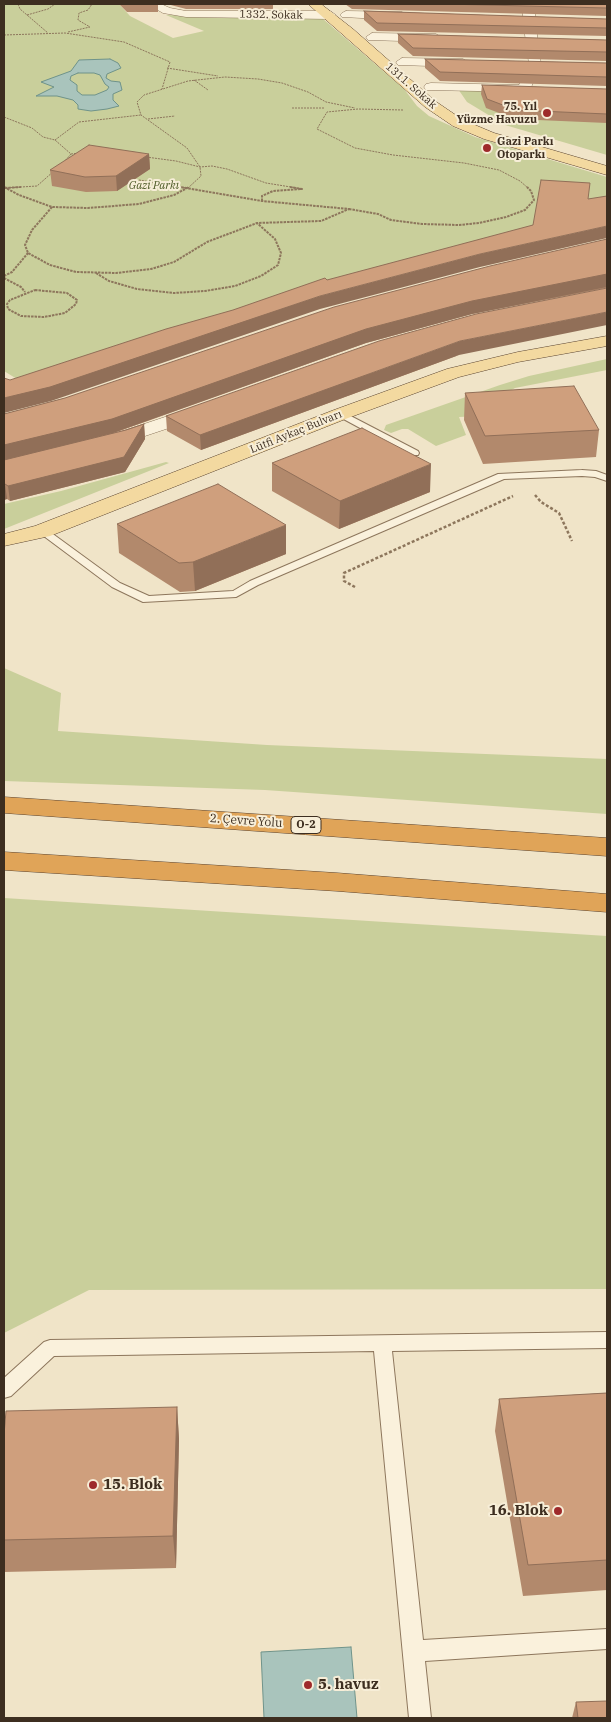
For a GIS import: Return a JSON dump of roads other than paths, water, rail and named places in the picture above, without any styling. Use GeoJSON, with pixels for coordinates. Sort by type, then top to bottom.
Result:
{"type":"FeatureCollection","features":[{"type":"Feature","properties":{"kind":"highway","name":"2. Çevre Yolu"},"geometry":{"type":"LineString","coordinates":[[4,805],[607,847]]}},
{"type":"Feature","properties":{"kind":"highway"},"geometry":{"type":"LineString","coordinates":[[4,861],[337,882],[607,903]]}},
{"type":"Feature","properties":{"kind":"main road","name":"1311. Sokak"},"geometry":{"type":"LineString","coordinates":[[314,4],[346,15],[460,112],[488,127],[607,162]]}},
{"type":"Feature","properties":{"kind":"main road","name":"1311. Sokak"},"geometry":{"type":"LineString","coordinates":[[330,10],[438,110],[458,123],[489,136],[607,170]]}},
{"type":"Feature","properties":{"kind":"main road","name":"Lütfi Aykaç Bulvarı"},"geometry":{"type":"LineString","coordinates":[[4,540],[42,532],[341,414],[452,373],[501,360],[603,340]]}},
{"type":"Feature","properties":{"kind":"main road"},"geometry":{"type":"LineString","coordinates":[[4,554],[42,532]]}},
{"type":"Feature","properties":{"kind":"street","name":"1332. Sokak"},"geometry":{"type":"LineString","coordinates":[[153,4],[167,11],[186,14],[330,10]]}},
{"type":"Feature","properties":{"kind":"street"},"geometry":{"type":"LineString","coordinates":[[529,4],[532,40],[540,64]]}},
{"type":"Feature","properties":{"kind":"street"},"geometry":{"type":"LineString","coordinates":[[346,15],[413,17]]}},
{"type":"Feature","properties":{"kind":"street"},"geometry":{"type":"LineString","coordinates":[[372,37],[452,38]]}},
{"type":"Feature","properties":{"kind":"street"},"geometry":{"type":"LineString","coordinates":[[402,62],[478,64]]}},
{"type":"Feature","properties":{"kind":"street"},"geometry":{"type":"LineString","coordinates":[[516,64],[540,64]]}},
{"type":"Feature","properties":{"kind":"street"},"geometry":{"type":"LineString","coordinates":[[524,89],[540,64]]}},
{"type":"Feature","properties":{"kind":"street"},"geometry":{"type":"LineString","coordinates":[[431,87],[542,90]]}},
{"type":"Feature","properties":{"kind":"street"},"geometry":{"type":"LineString","coordinates":[[91,446],[120,439],[216,406]]}},
{"type":"Feature","properties":{"kind":"lane"},"geometry":{"type":"LineString","coordinates":[[341,414],[414,453]]}},
{"type":"Feature","properties":{"kind":"lane"},"geometry":{"type":"LineString","coordinates":[[42,532],[116,585],[147,600],[236,594],[254,583],[502,476],[596,474],[607,478]]}},
{"type":"Feature","properties":{"kind":"lane"},"geometry":{"type":"LineString","coordinates":[[4,1390],[50,1348],[607,1340]]}},
{"type":"Feature","properties":{"kind":"lane"},"geometry":{"type":"LineString","coordinates":[[382,1343],[420,1718]]}},
{"type":"Feature","properties":{"kind":"lane"},"geometry":{"type":"LineString","coordinates":[[413,1651],[607,1639]]}},
{"type":"Feature","properties":{"kind":"water"},"geometry":{"type":"Polygon","coordinates":[[[110,59],[118,63],[121,68],[107,74],[106,78],[111,81],[120,82],[122,90],[113,94],[113,100],[119,106],[91,111],[78,109],[78,105],[73,100],[57,96],[36,96],[54,87],[41,82],[71,71],[79,60],[110,59]],[[78,73],[71,76],[70,80],[77,85],[77,91],[82,95],[95,95],[107,90],[109,87],[100,75],[78,73]]]}},
{"type":"Feature","properties":{"kind":"water","name":"5. havuz"},"geometry":{"type":"Polygon","coordinates":[[[351,1647],[357,1718],[264,1718],[261,1652],[351,1647]]]}},
{"type":"Feature","properties":{"kind":"place","name":"75. Yıl Yüzme Havuzu"},"geometry":{"type":"Point","coordinates":[547,113]}},
{"type":"Feature","properties":{"kind":"place","name":"Gazi Parkı Otoparkı"},"geometry":{"type":"Point","coordinates":[487,148]}},
{"type":"Feature","properties":{"kind":"place","name":"15. Blok"},"geometry":{"type":"Point","coordinates":[93,1485]}},
{"type":"Feature","properties":{"kind":"place","name":"16. Blok"},"geometry":{"type":"Point","coordinates":[558,1511]}},
{"type":"Feature","properties":{"kind":"place","name":"5. havuz"},"geometry":{"type":"Point","coordinates":[308,1685]}},
{"type":"Feature","properties":{"kind":"park label","name":"Gazi Parkı"},"geometry":{"type":"Point","coordinates":[154,186]}}]}
